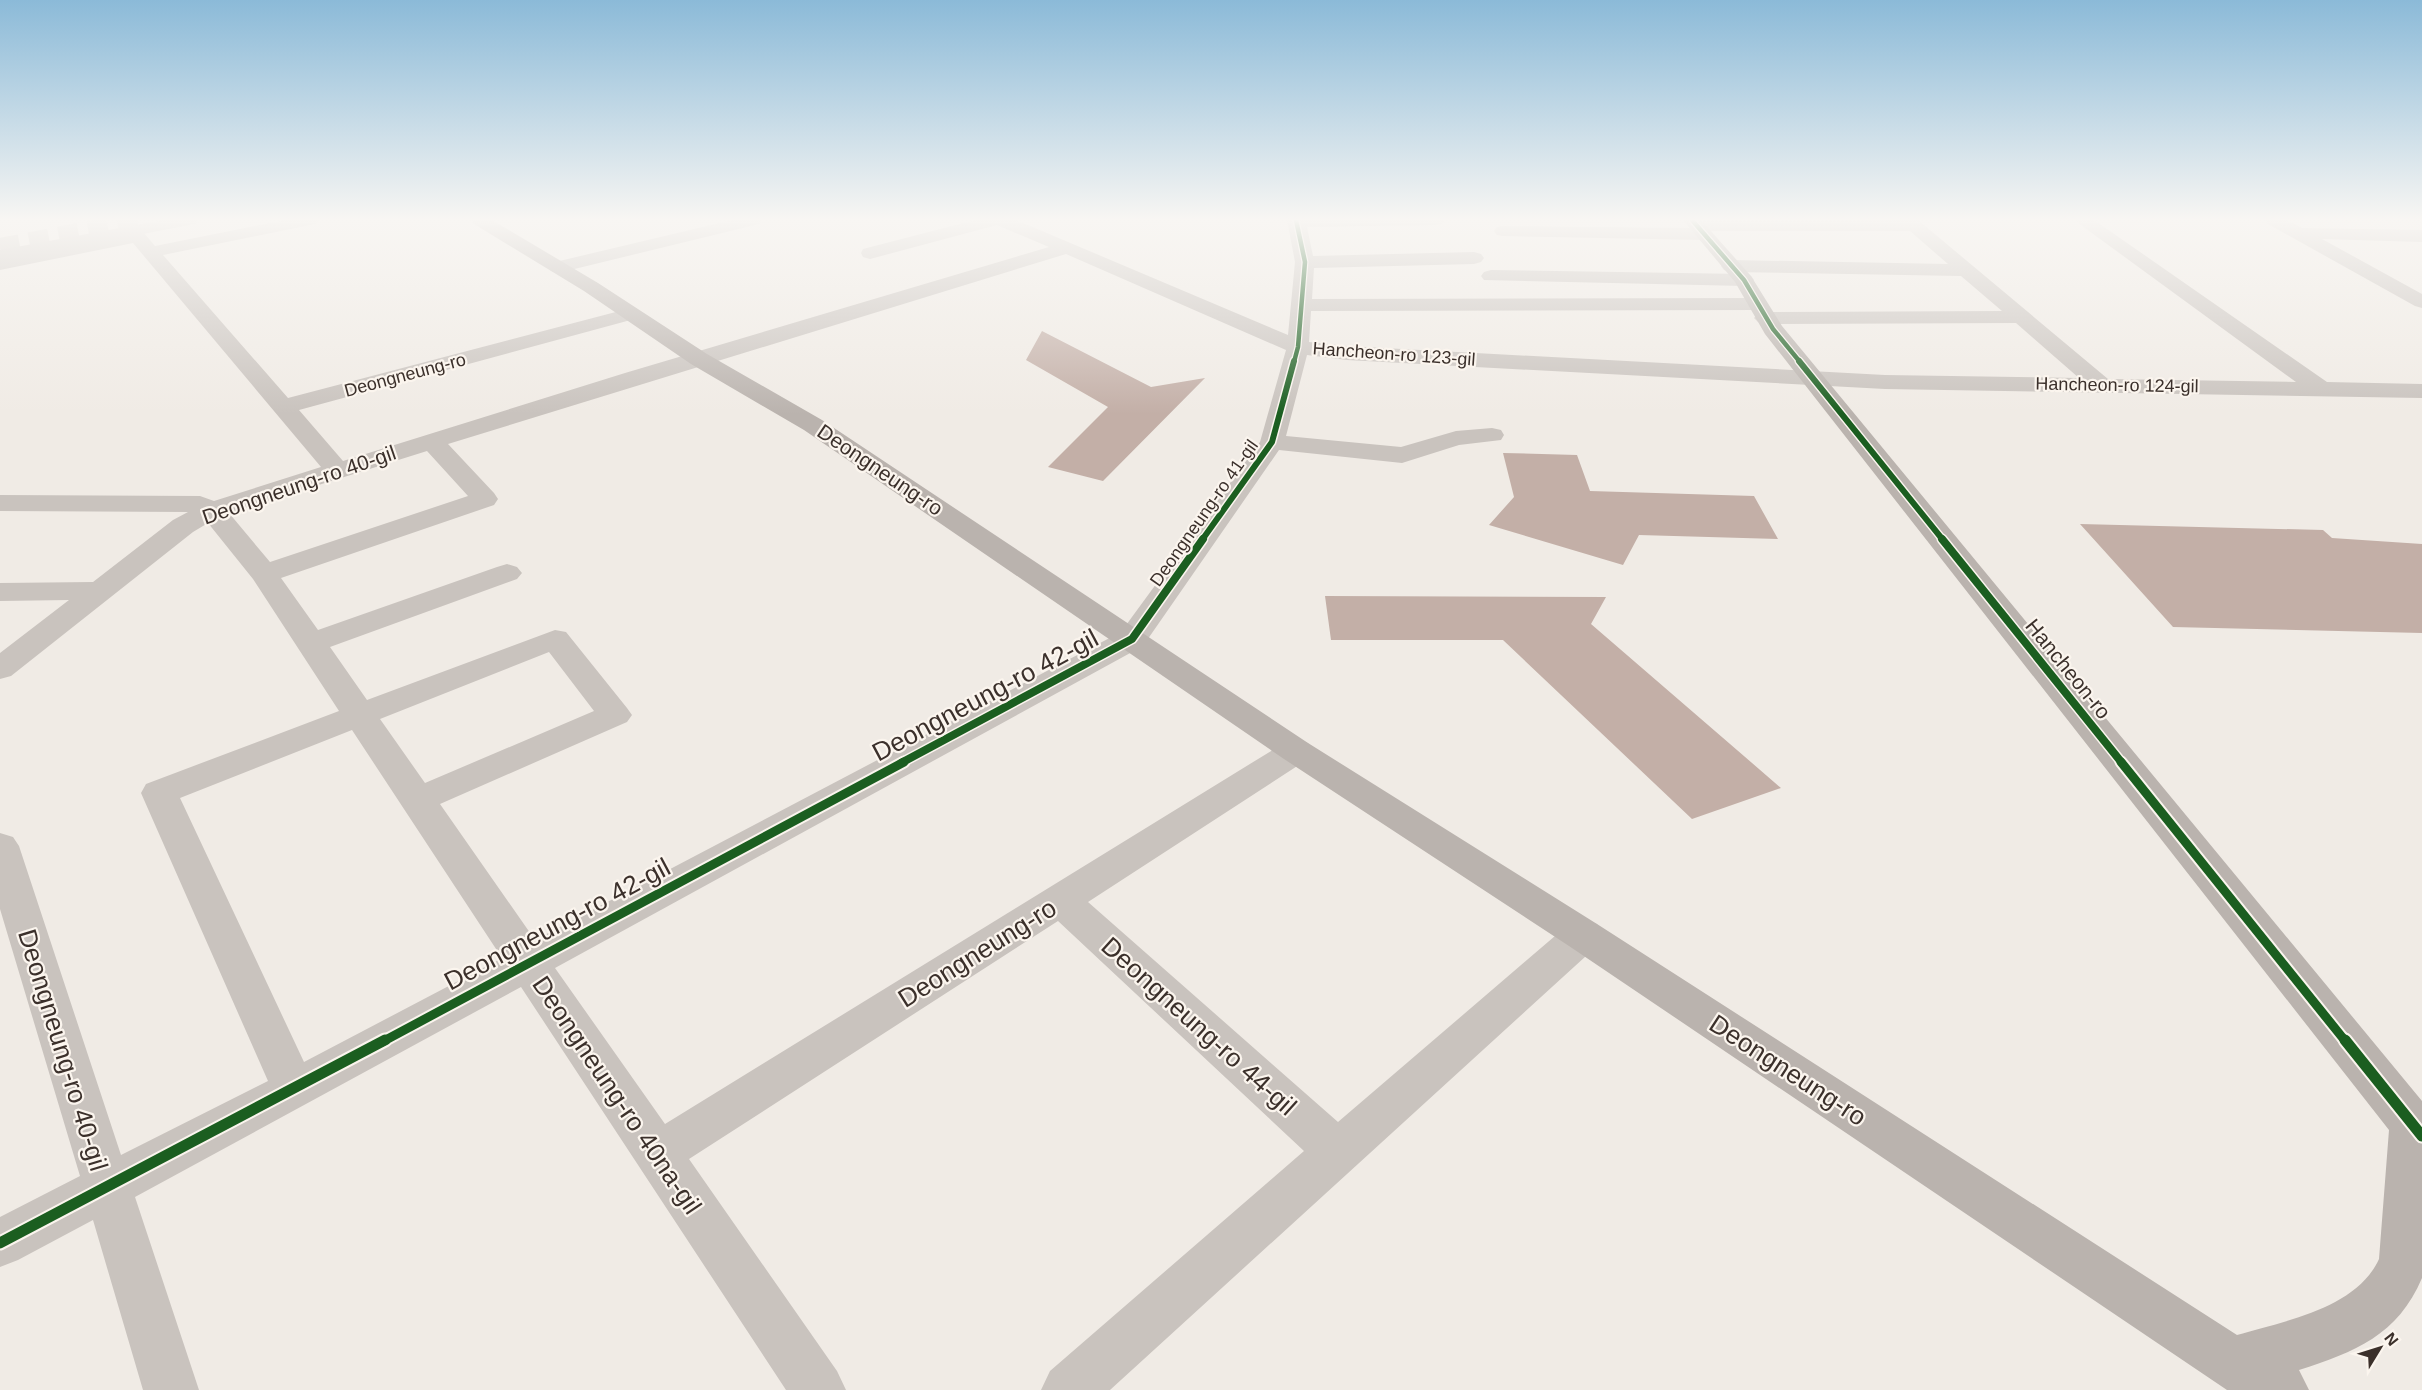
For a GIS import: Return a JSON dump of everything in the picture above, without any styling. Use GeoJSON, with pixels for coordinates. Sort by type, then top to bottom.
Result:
{"type":"FeatureCollection","features":[{"type":"Feature","properties":{"kind":"main road","name":"Deongneung-ro"},"geometry":{"type":"LineString","coordinates":[[586,285],[699,359],[813,425],[1296,751],[1583,935],[2232,1363],[2281,1390]]}},
{"type":"Feature","properties":{"kind":"main road","name":"Hancheon-ro"},"geometry":{"type":"LineString","coordinates":[[1744,285],[1813,378],[2419,1128]]}},
{"type":"Feature","properties":{"kind":"main road"},"geometry":{"type":"LineString","coordinates":[[2232,1363],[2325,1335],[2367,1313],[2394,1283],[2404,1260],[2419,1128]]}},
{"type":"Feature","properties":{"kind":"street"},"geometry":{"type":"LineString","coordinates":[[179,285],[338,471]]}},
{"type":"Feature","properties":{"kind":"street"},"geometry":{"type":"LineString","coordinates":[[699,359],[944,285]]}},
{"type":"Feature","properties":{"kind":"street","name":"Hancheon-ro 123-gil"},"geometry":{"type":"LineString","coordinates":[[1152,285],[1298,347],[1347,352],[1813,378]]}},
{"type":"Feature","properties":{"kind":"street","name":"Deongneung-ro 41-gil"},"geometry":{"type":"LineString","coordinates":[[1132,639],[1272,442],[1298,347],[1303,285]]}},
{"type":"Feature","properties":{"kind":"street"},"geometry":{"type":"LineString","coordinates":[[1635,285],[1750,292],[2022,317]]}},
{"type":"Feature","properties":{"kind":"street"},"geometry":{"type":"LineString","coordinates":[[1301,305],[1750,292],[1820,285]]}},
{"type":"Feature","properties":{"kind":"street"},"geometry":{"type":"LineString","coordinates":[[1984,285],[2102,385]]}},
{"type":"Feature","properties":{"kind":"street"},"geometry":{"type":"LineString","coordinates":[[2174,285],[2321,389]]}},
{"type":"Feature","properties":{"kind":"street"},"geometry":{"type":"LineString","coordinates":[[2391,285],[2422,302]]}},
{"type":"Feature","properties":{"kind":"street","name":"Deongneung-ro"},"geometry":{"type":"LineString","coordinates":[[284,407],[631,314]]}},
{"type":"Feature","properties":{"kind":"street","name":"Deongneung-ro 40-gil"},"geometry":{"type":"LineString","coordinates":[[0,669],[183,526],[212,510],[699,359]]}},
{"type":"Feature","properties":{"kind":"street","name":"Hancheon-ro 124-gil"},"geometry":{"type":"LineString","coordinates":[[1813,378],[1885,382],[2422,391]]}},
{"type":"Feature","properties":{"kind":"street"},"geometry":{"type":"LineString","coordinates":[[1272,442],[1402,455],[1456,438],[1492,435]]}},
{"type":"Feature","properties":{"kind":"street"},"geometry":{"type":"LineString","coordinates":[[264,574],[485,499],[432,441]]}},
{"type":"Feature","properties":{"kind":"street"},"geometry":{"type":"LineString","coordinates":[[0,503],[200,504],[212,510]]}},
{"type":"Feature","properties":{"kind":"street","name":"Deongneung-ro 40na-gil"},"geometry":{"type":"LineString","coordinates":[[212,510],[264,574],[818,1390]]}},
{"type":"Feature","properties":{"kind":"street"},"geometry":{"type":"LineString","coordinates":[[311,644],[507,573]]}},
{"type":"Feature","properties":{"kind":"street"},"geometry":{"type":"LineString","coordinates":[[0,592],[100,591]]}},
{"type":"Feature","properties":{"kind":"street"},"geometry":{"type":"LineString","coordinates":[[294,1089],[159,793],[555,639],[615,715],[417,800]]}},
{"type":"Feature","properties":{"kind":"street","name":"Deongneung-ro 42-gil"},"geometry":{"type":"LineString","coordinates":[[0,1243],[107,1189],[1132,639]]}},
{"type":"Feature","properties":{"kind":"street","name":"Deongneung-ro"},"geometry":{"type":"LineString","coordinates":[[658,1154],[1296,751]]}},
{"type":"Feature","properties":{"kind":"street","name":"Deongneung-ro 40-gil"},"geometry":{"type":"LineString","coordinates":[[0,846],[171,1390]]}},
{"type":"Feature","properties":{"kind":"street","name":"Deongneung-ro 44-gil"},"geometry":{"type":"LineString","coordinates":[[1060,900],[1338,1152]]}},
{"type":"Feature","properties":{"kind":"street"},"geometry":{"type":"LineString","coordinates":[[1070,1390],[1583,935]]}},
{"type":"Feature","properties":{"kind":"building"},"geometry":{"type":"Polygon","coordinates":[[[1042,331],[1151,387],[1205,378],[1103,481],[1048,467],[1108,407],[1026,360],[1042,331]]]}},
{"type":"Feature","properties":{"kind":"building"},"geometry":{"type":"Polygon","coordinates":[[[1503,453],[1577,455],[1590,491],[1754,496],[1778,539],[1639,535],[1623,565],[1489,525],[1514,497],[1503,453]]]}},
{"type":"Feature","properties":{"kind":"building"},"geometry":{"type":"Polygon","coordinates":[[[2080,524],[2323,530],[2332,538],[2422,544],[2422,633],[2173,627],[2080,524]]]}},
{"type":"Feature","properties":{"kind":"building"},"geometry":{"type":"Polygon","coordinates":[[[1325,596],[1606,597],[1591,624],[1781,788],[1692,819],[1503,640],[1331,640],[1325,596]]]}},
{"type":"Feature","properties":{"kind":"cycle path"},"geometry":{"type":"LineString","coordinates":[[0,1243],[294,1089],[1132,639],[1272,442],[1298,347],[1303,285]]}},
{"type":"Feature","properties":{"kind":"cycle path"},"geometry":{"type":"LineString","coordinates":[[1747,285],[1773,329],[2422,1136]]}}]}
